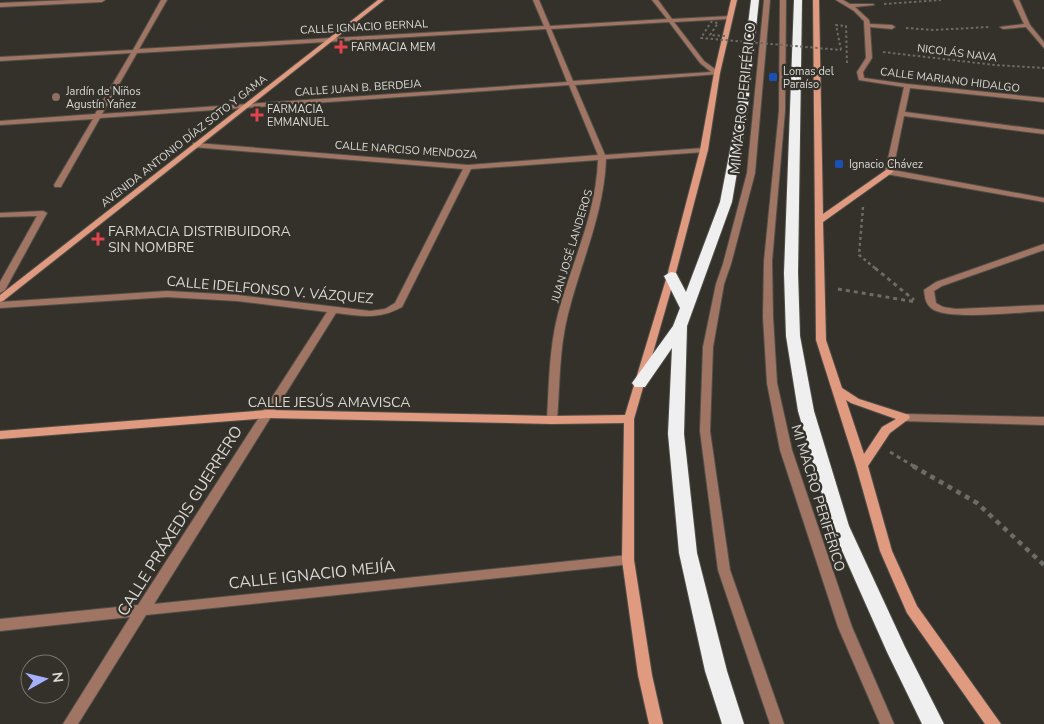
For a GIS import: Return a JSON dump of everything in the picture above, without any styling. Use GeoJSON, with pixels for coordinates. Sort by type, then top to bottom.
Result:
{"type":"FeatureCollection","features":[{"type":"Feature","properties":{"kind":"highway"},"geometry":{"type":"LineString","coordinates":[[733,724],[716,671],[688,553],[676,434],[680,326],[726,202],[742,114],[755,0]]}},
{"type":"Feature","properties":{"kind":"highway"},"geometry":{"type":"LineString","coordinates":[[798,0],[790,274],[793,336],[806,411],[840,526],[896,652],[933,724]]}},
{"type":"Feature","properties":{"kind":"highway"},"geometry":{"type":"LineString","coordinates":[[671,276],[686,307]]}},
{"type":"Feature","properties":{"kind":"highway"},"geometry":{"type":"LineString","coordinates":[[640,383],[680,326]]}},
{"type":"Feature","properties":{"kind":"street"},"geometry":{"type":"LineString","coordinates":[[0,5],[102,0]]}},
{"type":"Feature","properties":{"kind":"street"},"geometry":{"type":"LineString","coordinates":[[58,185],[164,0]]}},
{"type":"Feature","properties":{"kind":"street","name":"AVENIDA ANTONIO DÍAZ SOTO Y GAMA"},"geometry":{"type":"LineString","coordinates":[[0,299],[381,0]]}},
{"type":"Feature","properties":{"kind":"street","name":"JUAN JOSÉ LANDEROS"},"geometry":{"type":"LineString","coordinates":[[536,0],[602,156],[602,180],[598,206],[562,322],[552,420]]}},
{"type":"Feature","properties":{"kind":"street"},"geometry":{"type":"LineString","coordinates":[[655,0],[702,62],[716,73]]}},
{"type":"Feature","properties":{"kind":"street"},"geometry":{"type":"LineString","coordinates":[[656,724],[644,675],[628,560],[629,419],[671,276],[704,150],[716,73],[734,0]]}},
{"type":"Feature","properties":{"kind":"street","name":"MI MACRO PERIFÉRICO"},"geometry":{"type":"LineString","coordinates":[[767,0],[750,173],[727,264],[720,284],[708,347],[706,431],[724,570],[777,724]]}},
{"type":"Feature","properties":{"kind":"street","name":"MI MACRO PERIFÉRICO"},"geometry":{"type":"LineString","coordinates":[[783,0],[782,111],[768,261],[768,317],[772,383],[786,450],[845,627],[887,724]]}},
{"type":"Feature","properties":{"kind":"street"},"geometry":{"type":"LineString","coordinates":[[816,0],[821,340],[862,466],[886,551],[912,610],[994,724]]}},
{"type":"Feature","properties":{"kind":"street"},"geometry":{"type":"LineString","coordinates":[[838,0],[856,10],[867,21],[868,25],[892,27]]}},
{"type":"Feature","properties":{"kind":"street"},"geometry":{"type":"LineString","coordinates":[[1016,0],[1027,25],[1044,46]]}},
{"type":"Feature","properties":{"kind":"street"},"geometry":{"type":"LineString","coordinates":[[848,6],[871,5]]}},
{"type":"Feature","properties":{"kind":"street","name":"CALLE IGNACIO BERNAL"},"geometry":{"type":"LineString","coordinates":[[0,59],[729,17]]}},
{"type":"Feature","properties":{"kind":"street","name":"CALLE MARIANO HIDALGO"},"geometry":{"type":"LineString","coordinates":[[868,25],[869,58],[860,72],[861,79],[907,86],[1044,100]]}},
{"type":"Feature","properties":{"kind":"street"},"geometry":{"type":"LineString","coordinates":[[1003,27],[1027,25]]}},
{"type":"Feature","properties":{"kind":"street","name":"CALLE JUAN B. BERDEJA"},"geometry":{"type":"LineString","coordinates":[[0,123],[716,73]]}},
{"type":"Feature","properties":{"kind":"street"},"geometry":{"type":"LineString","coordinates":[[890,172],[907,86]]}},
{"type":"Feature","properties":{"kind":"street"},"geometry":{"type":"LineString","coordinates":[[901,114],[1044,132]]}},
{"type":"Feature","properties":{"kind":"street","name":"CALLE NARCISO MENDOZA"},"geometry":{"type":"LineString","coordinates":[[196,145],[468,167],[704,150]]}},
{"type":"Feature","properties":{"kind":"street","name":"CALLE IDELFONSO V. VÁZQUEZ"},"geometry":{"type":"LineString","coordinates":[[0,305],[167,294],[237,298],[370,314],[388,312],[399,305],[468,167]]}},
{"type":"Feature","properties":{"kind":"street"},"geometry":{"type":"LineString","coordinates":[[819,221],[890,172],[1044,200]]}},
{"type":"Feature","properties":{"kind":"street"},"geometry":{"type":"LineString","coordinates":[[0,215],[43,213],[0,290]]}},
{"type":"Feature","properties":{"kind":"street"},"geometry":{"type":"LineString","coordinates":[[1044,247],[939,284],[929,290],[931,304],[941,310],[956,312],[1044,308]]}},
{"type":"Feature","properties":{"kind":"street","name":"CALLE PRÁXEDIS GUERRERO"},"geometry":{"type":"LineString","coordinates":[[70,724],[333,310]]}},
{"type":"Feature","properties":{"kind":"street"},"geometry":{"type":"LineString","coordinates":[[836,389],[855,401],[905,418],[1044,421]]}},
{"type":"Feature","properties":{"kind":"street","name":"CALLE JESÚS AMAVISCA"},"geometry":{"type":"LineString","coordinates":[[0,435],[268,414],[552,420],[629,419]]}},
{"type":"Feature","properties":{"kind":"street"},"geometry":{"type":"LineString","coordinates":[[862,466],[886,430],[905,418]]}},
{"type":"Feature","properties":{"kind":"street","name":"CALLE IGNACIO MEJÍA"},"geometry":{"type":"LineString","coordinates":[[0,625],[628,560]]}},
{"type":"Feature","properties":{"kind":"path"},"geometry":{"type":"LineString","coordinates":[[871,5],[941,0]]}},
{"type":"Feature","properties":{"kind":"path"},"geometry":{"type":"LineString","coordinates":[[725,36],[710,36],[718,23],[711,22],[701,38],[841,50],[836,25],[846,26],[848,53],[846,80],[864,82],[861,79]]}},
{"type":"Feature","properties":{"kind":"path"},"geometry":{"type":"LineString","coordinates":[[892,27],[933,30],[1003,27]]}},
{"type":"Feature","properties":{"kind":"path","name":"NICOLÁS NAVA"},"geometry":{"type":"LineString","coordinates":[[868,50],[995,65],[1044,68]]}},
{"type":"Feature","properties":{"kind":"path"},"geometry":{"type":"LineString","coordinates":[[865,189],[860,255],[912,299],[931,304]]}},
{"type":"Feature","properties":{"kind":"path"},"geometry":{"type":"LineString","coordinates":[[838,289],[931,304]]}},
{"type":"Feature","properties":{"kind":"path"},"geometry":{"type":"LineString","coordinates":[[876,444],[977,504],[1044,565]]}},
{"type":"Feature","properties":{"kind":"place","name":"FARMACIA MEM"},"geometry":{"type":"Point","coordinates":[341,47]}},
{"type":"Feature","properties":{"kind":"place","name":"Lomas del Paraíso"},"geometry":{"type":"Point","coordinates":[773,77]}},
{"type":"Feature","properties":{"kind":"place","name":"Jardín de Niños Agustín Yañez"},"geometry":{"type":"Point","coordinates":[56,97]}},
{"type":"Feature","properties":{"kind":"place","name":"FARMACIA EMMANUEL"},"geometry":{"type":"Point","coordinates":[257,115]}},
{"type":"Feature","properties":{"kind":"place","name":"Ignacio Chávez"},"geometry":{"type":"Point","coordinates":[839,164]}},
{"type":"Feature","properties":{"kind":"place","name":"FARMACIA DISTRIBUIDORA SIN NOMBRE"},"geometry":{"type":"Point","coordinates":[98,239]}}]}
